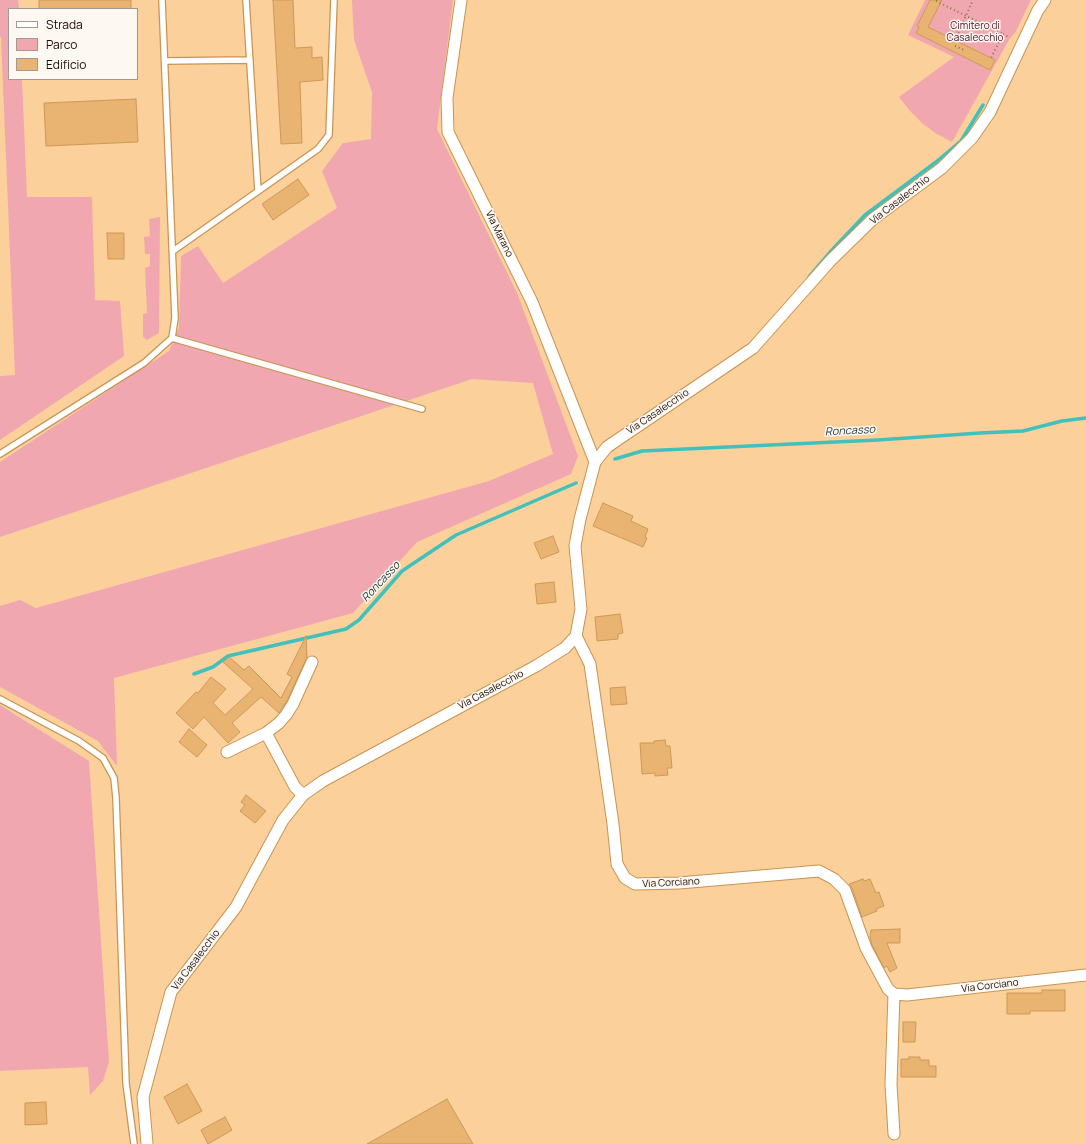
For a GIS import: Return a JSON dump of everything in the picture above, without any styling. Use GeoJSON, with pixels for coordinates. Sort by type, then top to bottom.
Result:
{"type":"FeatureCollection","features":[{"type":"Feature","properties":{"kind":"street","name":"Via Marano"},"geometry":{"type":"LineString","coordinates":[[461,0],[447,98],[448,132],[532,302],[594,462]]}},
{"type":"Feature","properties":{"kind":"street","name":"Via Casalecchio"},"geometry":{"type":"LineString","coordinates":[[147,1144],[143,1097],[172,992],[236,907],[283,820],[303,795],[323,781],[536,666],[565,648],[576,636],[581,609],[575,546],[594,462],[607,447],[753,348],[831,260],[873,219],[942,168],[972,138],[990,112],[1038,10],[1045,0]]}},
{"type":"Feature","properties":{"kind":"street","name":"Via Corciano"},"geometry":{"type":"LineString","coordinates":[[576,636],[590,664],[613,824],[617,864],[625,878],[635,884],[679,883],[819,871],[834,880],[845,890],[866,948],[888,989],[894,994],[907,995],[1086,975]]}},
{"type":"Feature","properties":{"kind":"street"},"geometry":{"type":"LineString","coordinates":[[227,752],[266,733],[279,723],[293,704],[312,662]]}},
{"type":"Feature","properties":{"kind":"street"},"geometry":{"type":"LineString","coordinates":[[266,733],[294,787],[303,795]]}},
{"type":"Feature","properties":{"kind":"street"},"geometry":{"type":"LineString","coordinates":[[894,994],[891,1084],[894,1134]]}},
{"type":"Feature","properties":{"kind":"lane"},"geometry":{"type":"LineString","coordinates":[[0,454],[144,363],[172,338],[175,318],[162,0]]}},
{"type":"Feature","properties":{"kind":"lane"},"geometry":{"type":"LineString","coordinates":[[246,0],[258,191]]}},
{"type":"Feature","properties":{"kind":"lane"},"geometry":{"type":"LineString","coordinates":[[173,251],[318,148],[329,135],[334,0]]}},
{"type":"Feature","properties":{"kind":"lane"},"geometry":{"type":"LineString","coordinates":[[165,61],[250,60]]}},
{"type":"Feature","properties":{"kind":"lane"},"geometry":{"type":"LineString","coordinates":[[172,338],[422,409]]}},
{"type":"Feature","properties":{"kind":"lane"},"geometry":{"type":"LineString","coordinates":[[0,699],[79,741],[103,758],[114,778],[116,798],[126,1083],[134,1144]]}},
{"type":"Feature","properties":{"kind":"path"},"geometry":{"type":"LineString","coordinates":[[955,40],[973,0]]}},
{"type":"Feature","properties":{"kind":"path"},"geometry":{"type":"LineString","coordinates":[[936,1],[1010,38]]}},
{"type":"Feature","properties":{"kind":"path"},"geometry":{"type":"LineString","coordinates":[[991,58],[1003,34]]}},
{"type":"Feature","properties":{"kind":"path"},"geometry":{"type":"LineString","coordinates":[[955,46],[964,50]]}},
{"type":"Feature","properties":{"kind":"green space"},"geometry":{"type":"Polygon","coordinates":[[[0,0],[18,0],[19,8],[8,8],[8,80],[22,80],[27,197],[92,197],[95,300],[120,301],[124,356],[0,440],[0,376],[15,375],[0,37],[0,0]]]}},
{"type":"Feature","properties":{"kind":"green space"},"geometry":{"type":"Polygon","coordinates":[[[352,0],[453,0],[437,129],[517,293],[578,456],[571,474],[417,542],[353,613],[114,678],[117,766],[98,741],[0,687],[0,606],[20,600],[36,608],[489,481],[553,454],[533,383],[472,379],[0,537],[0,462],[169,351],[179,328],[181,256],[198,246],[223,283],[337,208],[322,171],[343,143],[371,139],[372,92],[354,40],[352,0]]]}},
{"type":"Feature","properties":{"kind":"green space","name":"Cimitero di Casalecchio"},"geometry":{"type":"Polygon","coordinates":[[[925,0],[1031,0],[1015,33],[1010,38],[952,142],[923,124],[899,97],[954,57],[908,35],[925,0]]]}},
{"type":"Feature","properties":{"kind":"green space"},"geometry":{"type":"Polygon","coordinates":[[[160,217],[159,333],[147,340],[143,337],[143,314],[147,313],[145,268],[150,266],[150,254],[145,254],[144,237],[150,236],[149,219],[160,217]]]}},
{"type":"Feature","properties":{"kind":"green space"},"geometry":{"type":"Polygon","coordinates":[[[0,705],[89,761],[109,1062],[103,1081],[90,1095],[88,1067],[0,1071],[0,705]]]}},
{"type":"Feature","properties":{"kind":"building"},"geometry":{"type":"Polygon","coordinates":[[[39,0],[131,0],[131,8],[39,8],[39,0]]]}},
{"type":"Feature","properties":{"kind":"building"},"geometry":{"type":"Polygon","coordinates":[[[273,0],[293,0],[295,48],[312,47],[312,58],[322,57],[323,80],[300,82],[302,143],[281,144],[273,0]]]}},
{"type":"Feature","properties":{"kind":"building"},"geometry":{"type":"Polygon","coordinates":[[[930,0],[942,0],[928,27],[995,60],[990,70],[916,33],[919,27],[917,26],[930,0]]]}},
{"type":"Feature","properties":{"kind":"building"},"geometry":{"type":"Polygon","coordinates":[[[136,99],[138,142],[46,146],[44,103],[136,99]]]}},
{"type":"Feature","properties":{"kind":"building"},"geometry":{"type":"Polygon","coordinates":[[[298,179],[309,195],[273,220],[262,204],[298,179]]]}},
{"type":"Feature","properties":{"kind":"building"},"geometry":{"type":"Polygon","coordinates":[[[107,233],[124,233],[124,259],[108,259],[107,233]]]}},
{"type":"Feature","properties":{"kind":"building"},"geometry":{"type":"Polygon","coordinates":[[[603,503],[633,516],[631,521],[648,529],[645,537],[647,538],[643,547],[593,526],[603,503]]]}},
{"type":"Feature","properties":{"kind":"building"},"geometry":{"type":"Polygon","coordinates":[[[553,536],[559,552],[541,559],[534,543],[553,536]]]}},
{"type":"Feature","properties":{"kind":"building"},"geometry":{"type":"Polygon","coordinates":[[[554,582],[556,602],[537,604],[535,584],[554,582]]]}},
{"type":"Feature","properties":{"kind":"building"},"geometry":{"type":"Polygon","coordinates":[[[620,614],[623,633],[618,634],[618,639],[597,641],[595,617],[620,614]]]}},
{"type":"Feature","properties":{"kind":"building"},"geometry":{"type":"Polygon","coordinates":[[[306,636],[307,657],[287,701],[279,713],[261,697],[232,723],[240,732],[228,743],[204,717],[193,729],[176,713],[196,692],[198,693],[211,677],[226,689],[213,703],[225,715],[253,689],[223,662],[229,657],[244,670],[249,666],[281,698],[292,677],[287,674],[306,636]]]}},
{"type":"Feature","properties":{"kind":"building"},"geometry":{"type":"Polygon","coordinates":[[[625,687],[627,704],[611,705],[610,688],[625,687]]]}},
{"type":"Feature","properties":{"kind":"building"},"geometry":{"type":"Polygon","coordinates":[[[189,729],[207,745],[197,757],[179,742],[189,729]]]}},
{"type":"Feature","properties":{"kind":"building"},"geometry":{"type":"Polygon","coordinates":[[[665,740],[666,746],[670,746],[672,768],[667,768],[668,775],[655,776],[655,773],[642,774],[640,743],[654,743],[654,741],[665,740]]]}},
{"type":"Feature","properties":{"kind":"building"},"geometry":{"type":"Polygon","coordinates":[[[246,795],[266,811],[255,823],[240,811],[245,805],[241,802],[246,795]]]}},
{"type":"Feature","properties":{"kind":"building"},"geometry":{"type":"Polygon","coordinates":[[[863,879],[864,881],[870,879],[876,893],[879,892],[884,906],[876,909],[877,911],[862,917],[852,888],[849,884],[863,879]]]}},
{"type":"Feature","properties":{"kind":"building"},"geometry":{"type":"Polygon","coordinates":[[[900,929],[900,943],[887,943],[897,968],[890,972],[887,966],[884,968],[872,945],[870,937],[871,930],[900,929]]]}},
{"type":"Feature","properties":{"kind":"building"},"geometry":{"type":"Polygon","coordinates":[[[1042,990],[1065,990],[1065,1011],[1030,1011],[1030,1014],[1007,1014],[1007,993],[1042,993],[1042,990]]]}},
{"type":"Feature","properties":{"kind":"building"},"geometry":{"type":"Polygon","coordinates":[[[903,1022],[916,1022],[915,1042],[903,1042],[903,1022]]]}},
{"type":"Feature","properties":{"kind":"building"},"geometry":{"type":"Polygon","coordinates":[[[909,1057],[920,1057],[920,1060],[929,1060],[929,1066],[936,1066],[936,1077],[901,1077],[901,1059],[909,1059],[909,1057]]]}},
{"type":"Feature","properties":{"kind":"building"},"geometry":{"type":"Polygon","coordinates":[[[187,1084],[202,1111],[178,1124],[164,1097],[187,1084]]]}},
{"type":"Feature","properties":{"kind":"building"},"geometry":{"type":"Polygon","coordinates":[[[447,1099],[473,1144],[367,1144],[447,1099]]]}},
{"type":"Feature","properties":{"kind":"building"},"geometry":{"type":"Polygon","coordinates":[[[46,1102],[47,1124],[25,1125],[25,1103],[46,1102]]]}},
{"type":"Feature","properties":{"kind":"building"},"geometry":{"type":"Polygon","coordinates":[[[225,1117],[232,1130],[208,1144],[201,1130],[225,1117]]]}},
{"type":"Feature","properties":{"kind":"waterway","name":"Roncasso"},"geometry":{"type":"LineString","coordinates":[[809,277],[865,215],[936,162],[961,141],[983,105]]}},
{"type":"Feature","properties":{"kind":"waterway","name":"Roncasso"},"geometry":{"type":"LineString","coordinates":[[615,459],[642,451],[878,440],[1023,431],[1062,421],[1086,418]]}},
{"type":"Feature","properties":{"kind":"waterway","name":"Roncasso"},"geometry":{"type":"LineString","coordinates":[[194,674],[213,667],[228,656],[346,629],[359,620],[402,571],[456,535],[576,483]]}}]}
